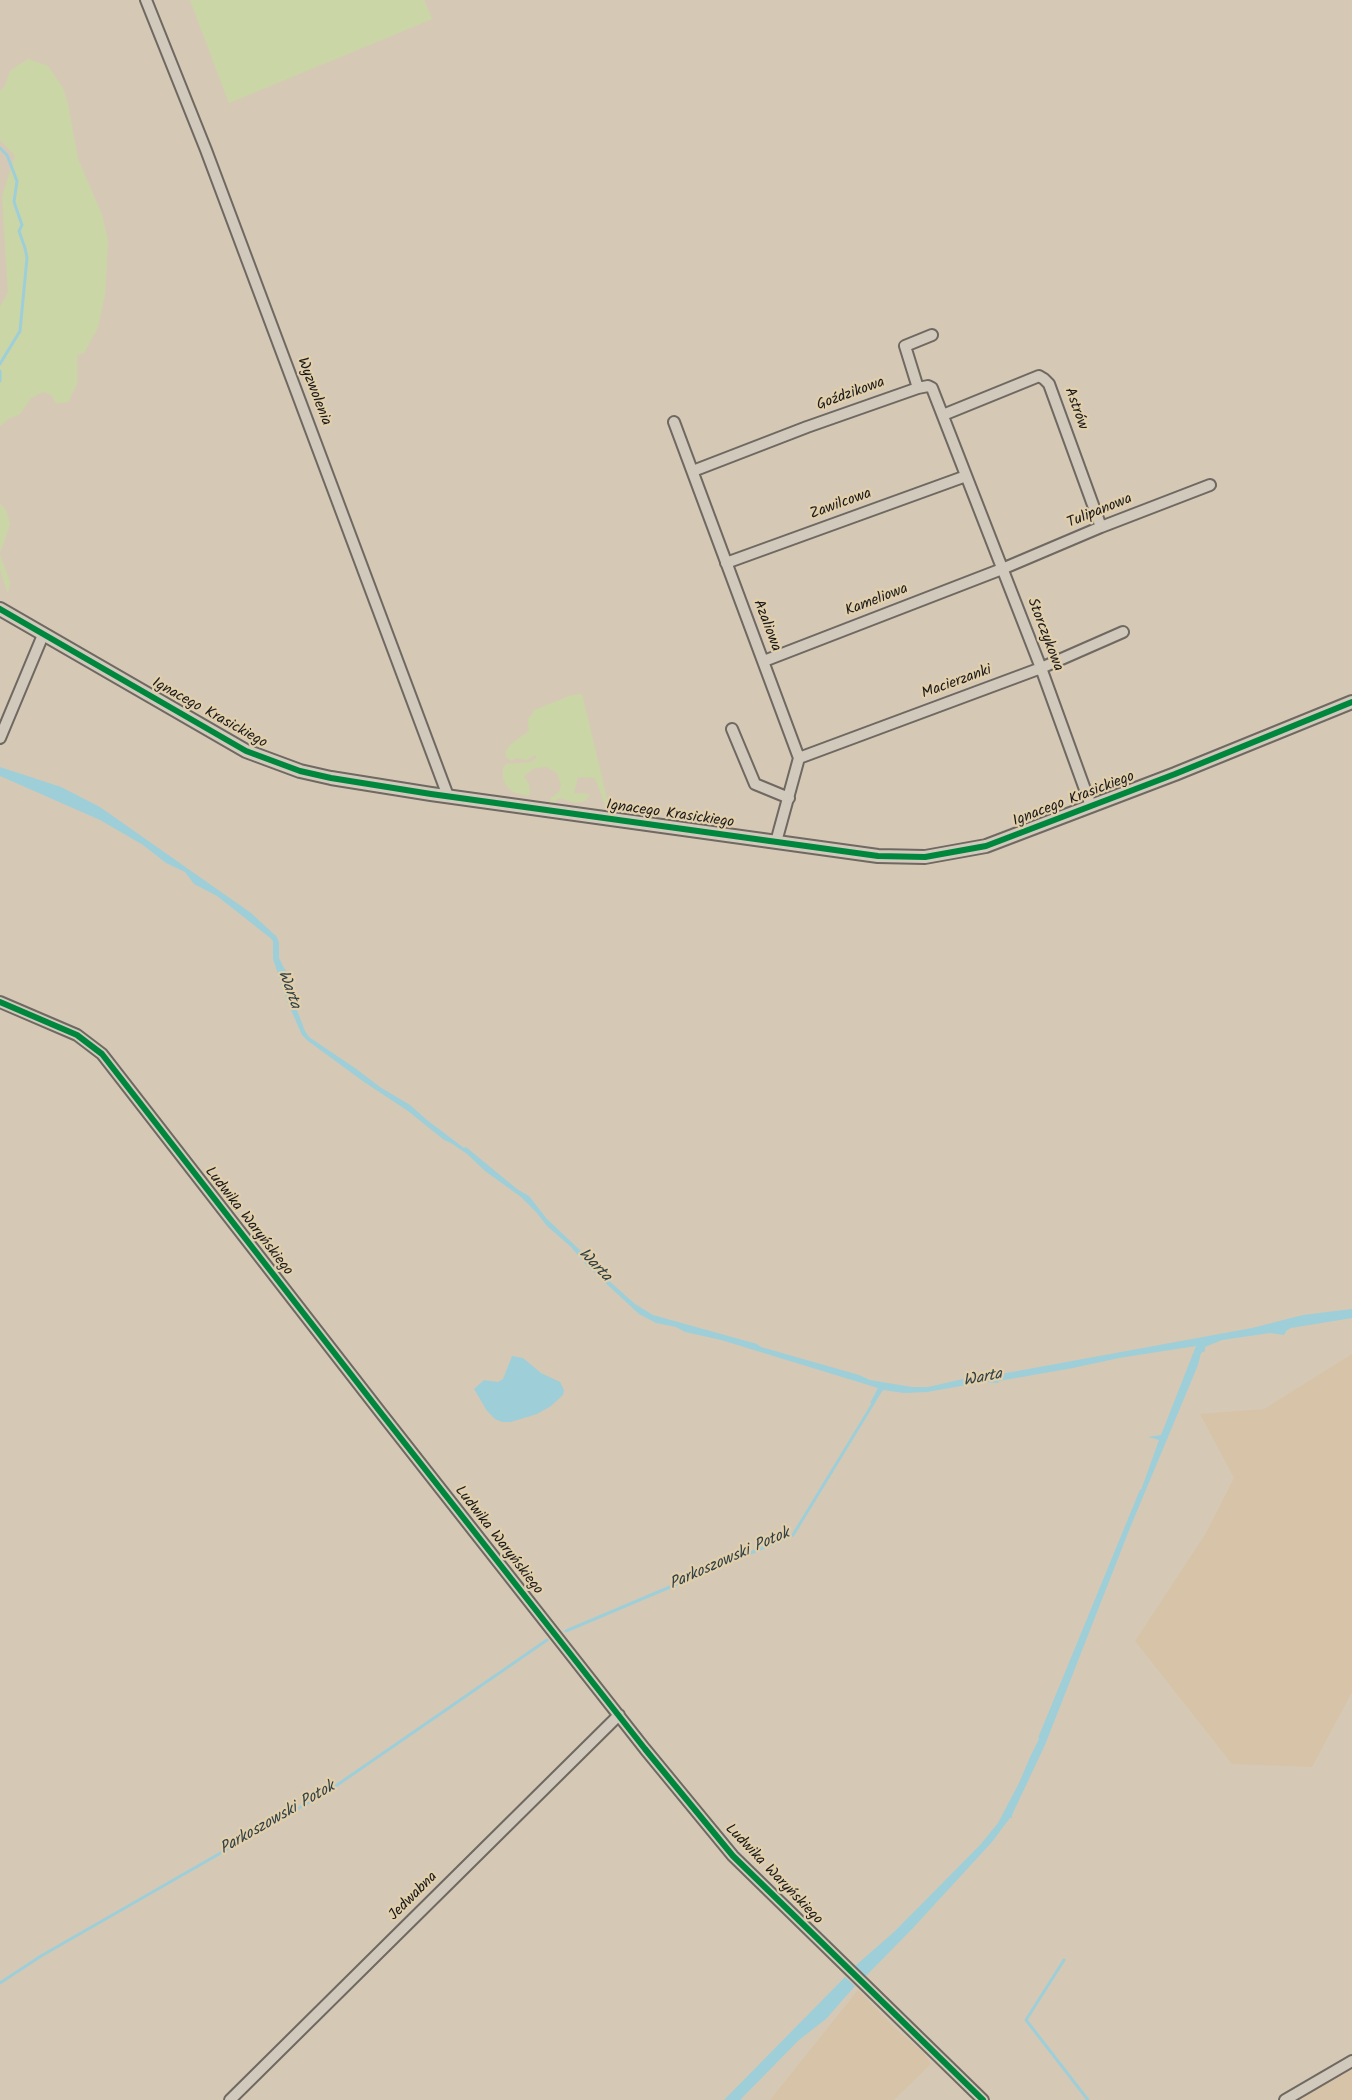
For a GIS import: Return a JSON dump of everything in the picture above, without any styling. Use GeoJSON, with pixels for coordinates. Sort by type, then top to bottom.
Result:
{"type":"FeatureCollection","features":[{"type":"Feature","properties":{"kind":"street","name":"Wyzwolenia"},"geometry":{"type":"LineString","coordinates":[[146,0],[206,150],[448,796]]}},
{"type":"Feature","properties":{"kind":"street"},"geometry":{"type":"LineString","coordinates":[[932,335],[905,346],[918,388],[928,386],[933,389],[966,476]]}},
{"type":"Feature","properties":{"kind":"street","name":"Astrów"},"geometry":{"type":"LineString","coordinates":[[943,415],[1039,376],[1044,379],[1049,384],[1101,527]]}},
{"type":"Feature","properties":{"kind":"street","name":"Goździkowa"},"geometry":{"type":"LineString","coordinates":[[693,471],[807,427],[918,388]]}},
{"type":"Feature","properties":{"kind":"street","name":"Azaliowa"},"geometry":{"type":"LineString","coordinates":[[674,422],[799,758]]}},
{"type":"Feature","properties":{"kind":"street","name":"Zawilcowa"},"geometry":{"type":"LineString","coordinates":[[726,562],[966,476]]}},
{"type":"Feature","properties":{"kind":"street","name":"Storczykowa"},"geometry":{"type":"LineString","coordinates":[[966,476],[1041,668],[1091,806]]}},
{"type":"Feature","properties":{"kind":"street","name":"Tulipanowa"},"geometry":{"type":"LineString","coordinates":[[1002,569],[1101,527],[1210,485]]}},
{"type":"Feature","properties":{"kind":"street","name":"Kameliowa"},"geometry":{"type":"LineString","coordinates":[[764,661],[1002,569]]}},
{"type":"Feature","properties":{"kind":"street","name":"Ignacego Krasickiego"},"geometry":{"type":"LineString","coordinates":[[0,609],[246,751],[300,771],[331,778],[448,796],[878,856],[925,857],[986,846],[1352,702]]}},
{"type":"Feature","properties":{"kind":"street","name":"Macierzanki"},"geometry":{"type":"LineString","coordinates":[[799,758],[1041,668],[1123,632]]}},
{"type":"Feature","properties":{"kind":"street"},"geometry":{"type":"LineString","coordinates":[[0,738],[43,635]]}},
{"type":"Feature","properties":{"kind":"street"},"geometry":{"type":"LineString","coordinates":[[732,729],[755,784],[789,798]]}},
{"type":"Feature","properties":{"kind":"street"},"geometry":{"type":"LineString","coordinates":[[776,842],[799,758]]}},
{"type":"Feature","properties":{"kind":"street","name":"Ludwika Waryńskiego"},"geometry":{"type":"LineString","coordinates":[[0,1002],[77,1036],[92,1045],[107,1059],[240,1233],[619,1715],[733,1856],[983,2100]]}},
{"type":"Feature","properties":{"kind":"street","name":"Jedwabna"},"geometry":{"type":"LineString","coordinates":[[230,2100],[619,1715]]}},
{"type":"Feature","properties":{"kind":"street"},"geometry":{"type":"LineString","coordinates":[[1285,2100],[1352,2060]]}},
{"type":"Feature","properties":{"kind":"shaded area"},"geometry":{"type":"Polygon","coordinates":[[[1352,1354],[1352,1692],[1312,1767],[1232,1764],[1135,1641],[1206,1533],[1234,1478],[1200,1414],[1264,1409],[1352,1354]]]}},
{"type":"Feature","properties":{"kind":"shaded area"},"geometry":{"type":"Polygon","coordinates":[[[858,1990],[894,2027],[924,2053],[931,2064],[894,2100],[770,2100],[858,1990]]]}},
{"type":"Feature","properties":{"kind":"shaded area"},"geometry":{"type":"Polygon","coordinates":[[[1352,2067],[1352,2100],[1297,2100],[1352,2067]]]}},
{"type":"Feature","properties":{"kind":"green space"},"geometry":{"type":"Polygon","coordinates":[[[190,0],[424,0],[432,19],[229,103],[190,0]]]}},
{"type":"Feature","properties":{"kind":"green space"},"geometry":{"type":"Polygon","coordinates":[[[28,59],[48,66],[63,88],[78,159],[102,215],[108,241],[105,294],[98,327],[84,353],[77,355],[77,384],[68,402],[56,403],[51,395],[43,392],[31,398],[20,414],[8,419],[0,426],[0,307],[8,292],[2,196],[15,156],[0,140],[0,91],[5,86],[10,71],[28,59]]]}},
{"type":"Feature","properties":{"kind":"green space"},"geometry":{"type":"Polygon","coordinates":[[[0,504],[6,510],[10,524],[0,553],[0,504]]]}},
{"type":"Feature","properties":{"kind":"green space"},"geometry":{"type":"Polygon","coordinates":[[[0,555],[10,582],[8,594],[0,569],[0,555]]]}},
{"type":"Feature","properties":{"kind":"green space"},"geometry":{"type":"Polygon","coordinates":[[[582,694],[609,807],[605,805],[595,778],[578,777],[574,793],[590,794],[585,801],[576,803],[560,798],[550,804],[551,798],[559,792],[561,784],[557,773],[547,767],[534,768],[524,776],[529,784],[530,795],[527,796],[513,792],[506,785],[503,778],[503,769],[506,764],[531,762],[537,757],[535,755],[527,760],[515,758],[512,761],[506,757],[506,751],[511,744],[529,731],[528,719],[535,710],[569,696],[582,694]]]}},
{"type":"Feature","properties":{"kind":"water","name":"Warta"},"geometry":{"type":"Polygon","coordinates":[[[0,767],[61,787],[100,807],[251,913],[277,937],[279,958],[289,973],[295,1005],[309,1037],[380,1087],[410,1105],[464,1148],[466,1147],[517,1189],[529,1196],[547,1219],[581,1251],[589,1263],[635,1304],[653,1315],[757,1344],[761,1347],[859,1375],[870,1380],[912,1387],[928,1387],[963,1379],[990,1376],[1252,1328],[1303,1315],[1352,1309],[1352,1318],[1291,1328],[1284,1335],[1270,1333],[1222,1340],[1205,1347],[1205,1351],[1201,1353],[1198,1365],[1130,1528],[1045,1745],[1012,1818],[913,1928],[865,1977],[854,1967],[895,1931],[980,1845],[998,1823],[1019,1783],[1049,1719],[1135,1507],[1159,1440],[1148,1437],[1161,1435],[1196,1346],[1119,1358],[999,1381],[998,1383],[984,1382],[927,1392],[904,1393],[883,1390],[874,1404],[870,1403],[878,1388],[721,1340],[656,1323],[639,1314],[587,1266],[571,1247],[547,1226],[521,1197],[485,1171],[467,1154],[444,1140],[408,1111],[308,1041],[302,1035],[287,1001],[273,959],[273,941],[269,937],[217,896],[194,884],[185,872],[166,863],[143,845],[100,820],[0,776],[0,767]]]}},
{"type":"Feature","properties":{"kind":"water"},"geometry":{"type":"Polygon","coordinates":[[[512,1356],[523,1358],[541,1373],[560,1382],[564,1390],[563,1395],[551,1406],[537,1414],[511,1422],[502,1422],[495,1419],[487,1411],[474,1389],[484,1380],[498,1382],[503,1379],[512,1356]]]}},
{"type":"Feature","properties":{"kind":"water"},"geometry":{"type":"Polygon","coordinates":[[[845,1977],[855,1986],[826,2019],[799,2040],[740,2100],[724,2100],[845,1977]]]}},
{"type":"Feature","properties":{"kind":"waterway"},"geometry":{"type":"LineString","coordinates":[[0,148],[7,155],[17,181],[14,202],[22,225],[19,231],[27,258],[20,331],[0,364]]}},
{"type":"Feature","properties":{"kind":"waterway"},"geometry":{"type":"LineString","coordinates":[[0,371],[0,381]]}},
{"type":"Feature","properties":{"kind":"waterway","name":"Parkoszowski Potok"},"geometry":{"type":"LineString","coordinates":[[566,1631],[793,1535],[874,1402]]}},
{"type":"Feature","properties":{"kind":"waterway"},"geometry":{"type":"LineString","coordinates":[[1040,1737],[1141,1491]]}},
{"type":"Feature","properties":{"kind":"waterway","name":"Parkoszowski Potok"},"geometry":{"type":"LineString","coordinates":[[0,1983],[41,1956],[327,1792],[547,1640]]}},
{"type":"Feature","properties":{"kind":"waterway"},"geometry":{"type":"LineString","coordinates":[[1064,1960],[1026,2020],[1088,2100]]}},
{"type":"Feature","properties":{"kind":"cycle path"},"geometry":{"type":"LineString","coordinates":[[0,609],[246,751],[300,771],[331,778],[431,794],[878,856],[925,857],[986,846],[1175,774],[1352,702]]}},
{"type":"Feature","properties":{"kind":"cycle path"},"geometry":{"type":"LineString","coordinates":[[0,1002],[77,1035],[102,1054],[645,1749],[733,1856],[983,2100]]}}]}
